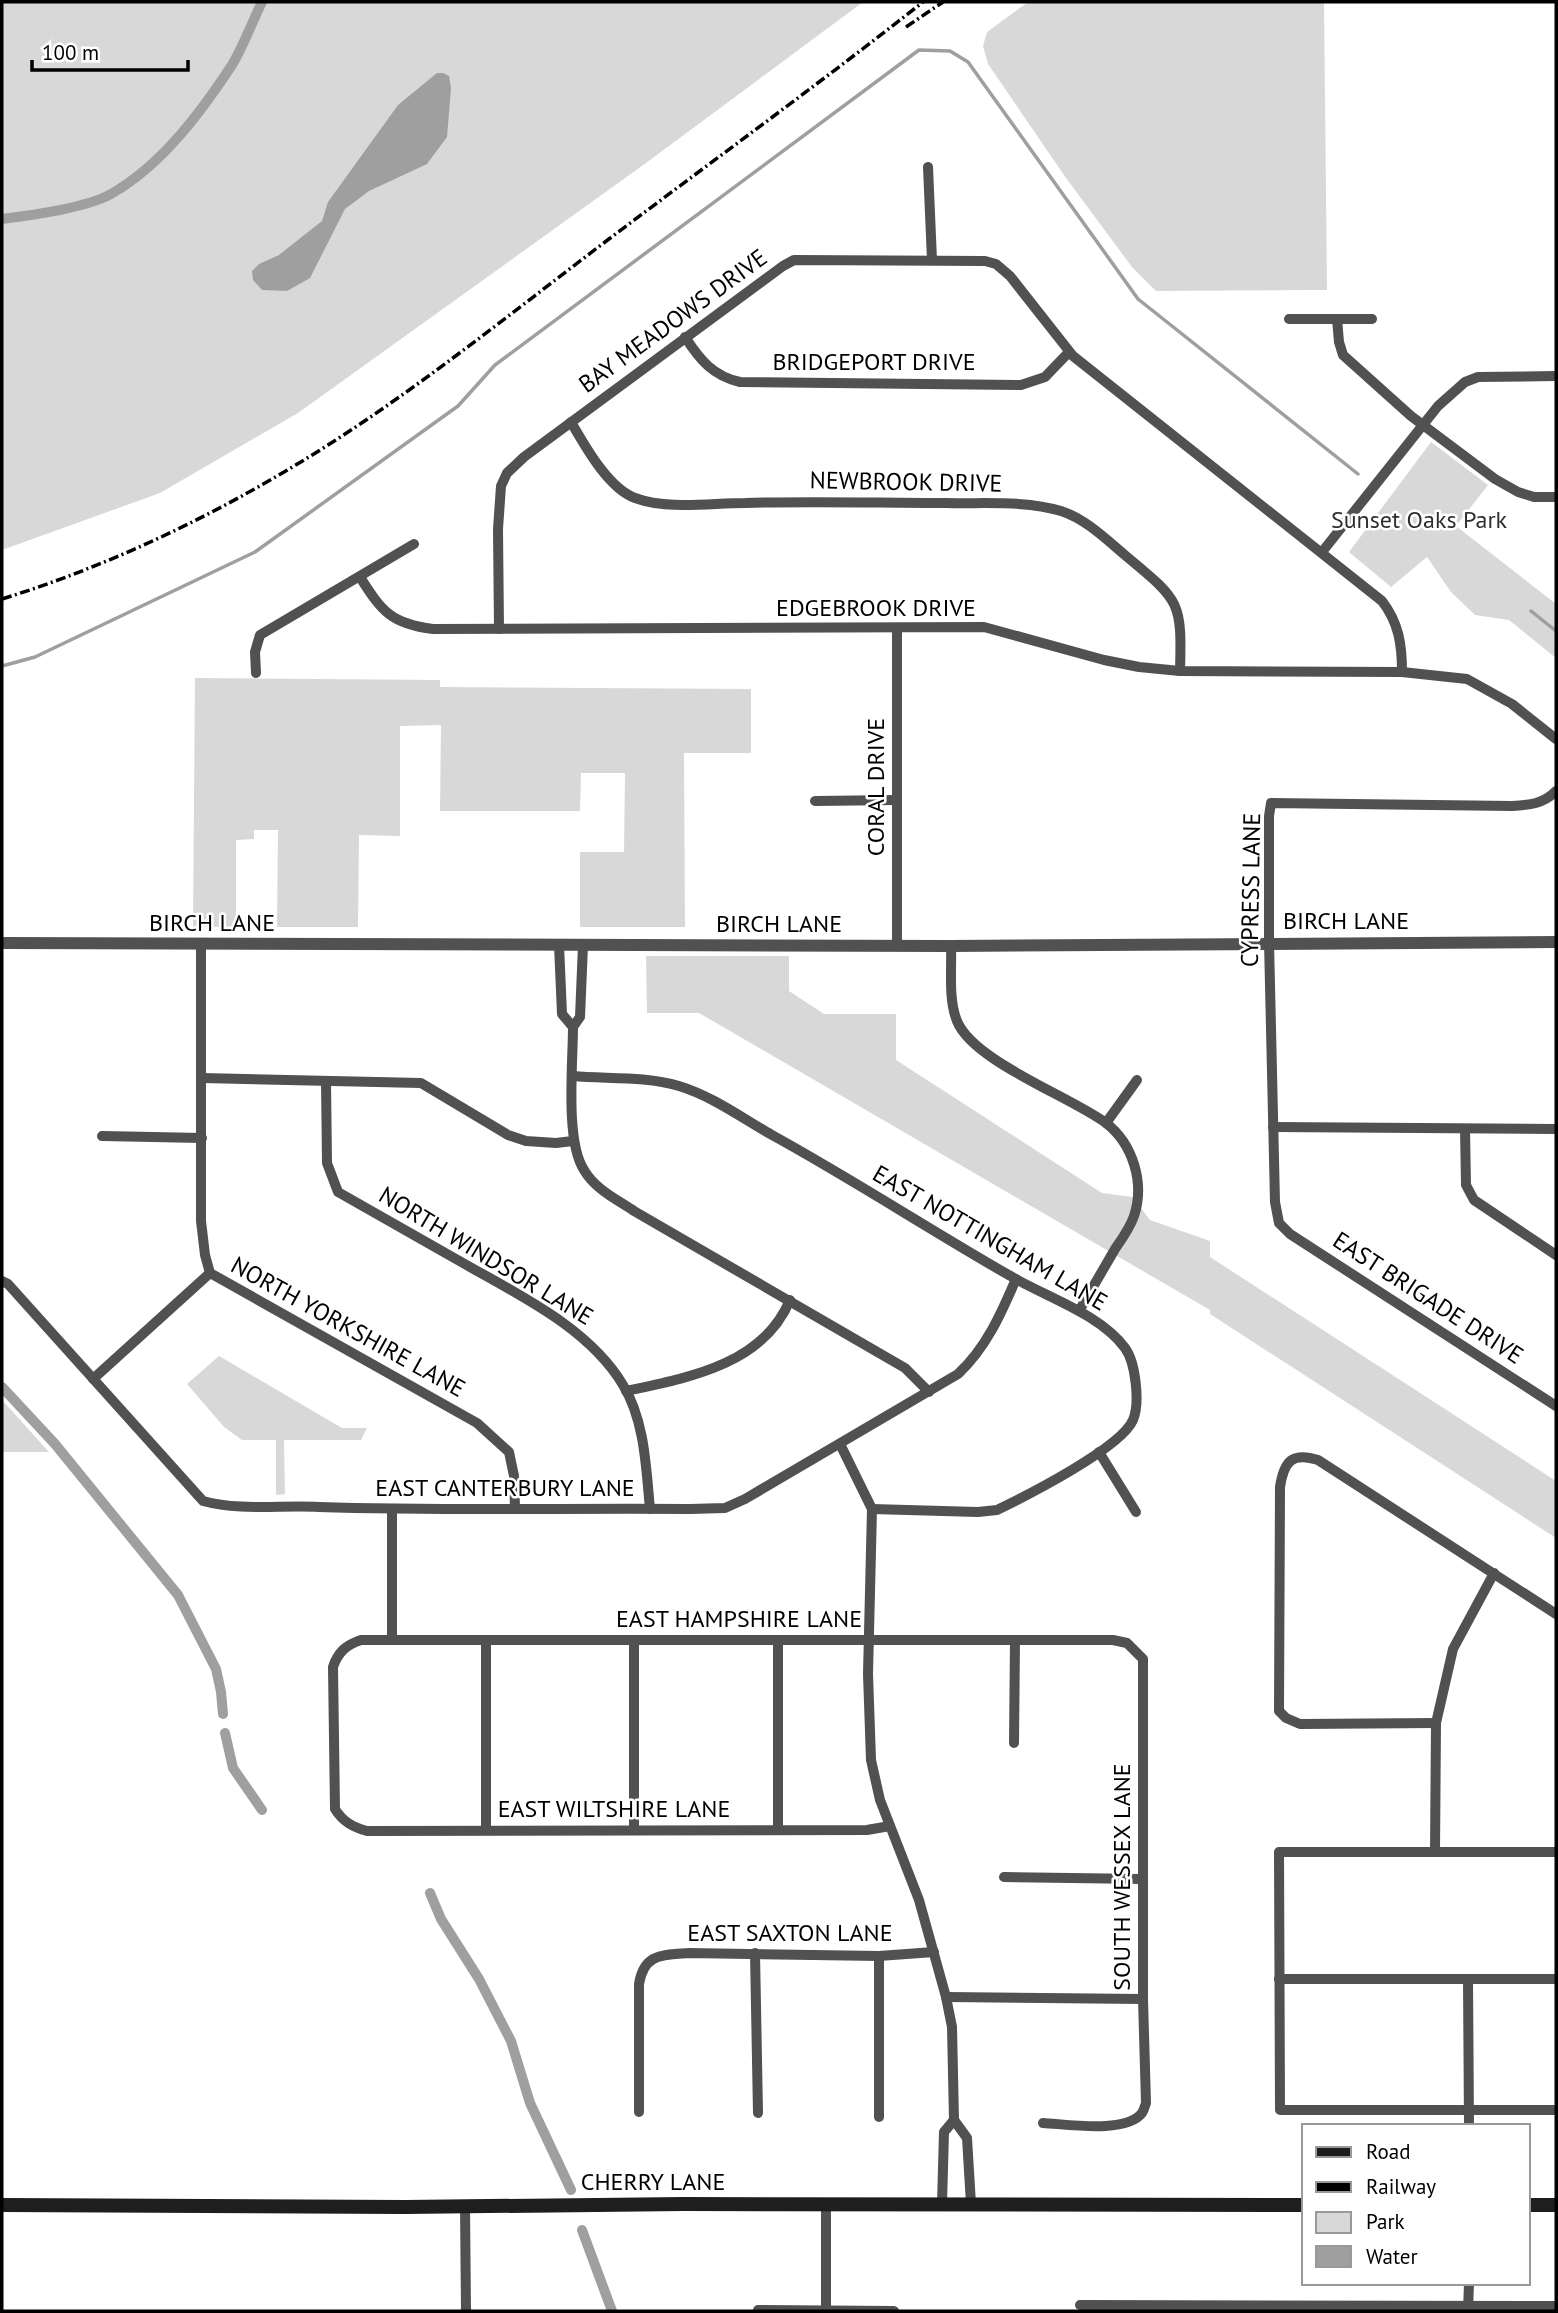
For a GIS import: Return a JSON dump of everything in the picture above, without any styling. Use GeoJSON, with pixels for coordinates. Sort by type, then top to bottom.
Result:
{"type":"FeatureCollection","features":[{"type":"Feature","properties":{"kind":"main road","name":"CHERRY LANE"},"geometry":{"type":"LineString","coordinates":[[2,2205],[1302,2205]]}},
{"type":"Feature","properties":{"kind":"main road"},"geometry":{"type":"LineString","coordinates":[[1530,2206],[1556,2206]]}},
{"type":"Feature","properties":{"kind":"street"},"geometry":{"type":"LineString","coordinates":[[928,167],[932,260]]}},
{"type":"Feature","properties":{"kind":"street","name":"BAY MEADOWS DRIVE"},"geometry":{"type":"LineString","coordinates":[[499,629],[498,529],[501,486],[507,472],[524,457],[794,260],[985,261],[996,264],[1010,276],[1069,352],[1382,601],[1392,613],[1398,629],[1402,672]]}},
{"type":"Feature","properties":{"kind":"street"},"geometry":{"type":"LineString","coordinates":[[1289,319],[1372,319]]}},
{"type":"Feature","properties":{"kind":"street"},"geometry":{"type":"LineString","coordinates":[[1337,319],[1343,355],[1422,424],[1495,479],[1517,492],[1556,497]]}},
{"type":"Feature","properties":{"kind":"street","name":"BRIDGEPORT DRIVE"},"geometry":{"type":"LineString","coordinates":[[685,337],[706,366],[726,379],[740,382],[1021,385],[1045,377],[1069,352]]}},
{"type":"Feature","properties":{"kind":"street"},"geometry":{"type":"LineString","coordinates":[[1322,552],[1422,424],[1465,382],[1478,377],[1556,376]]}},
{"type":"Feature","properties":{"kind":"street","name":"NEWBROOK DRIVE"},"geometry":{"type":"LineString","coordinates":[[571,422],[586,447],[621,490],[632,497],[657,504],[1000,504],[1040,506],[1074,516],[1111,543],[1163,587],[1175,601],[1181,631],[1180,671]]}},
{"type":"Feature","properties":{"kind":"street"},"geometry":{"type":"LineString","coordinates":[[256,674],[255,652],[260,635],[414,544]]}},
{"type":"Feature","properties":{"kind":"street","name":"EDGEBROOK DRIVE"},"geometry":{"type":"LineString","coordinates":[[360,577],[390,616],[403,624],[433,629],[984,627],[1139,667],[1180,671],[1402,672],[1467,679],[1513,704],[1556,740]]}},
{"type":"Feature","properties":{"kind":"street","name":"CORAL DRIVE"},"geometry":{"type":"LineString","coordinates":[[897,629],[897,946]]}},
{"type":"Feature","properties":{"kind":"street","name":"CYPRESS LANE"},"geometry":{"type":"LineString","coordinates":[[1279,1223],[1275,1202],[1269,942],[1271,803],[1512,806],[1549,799],[1556,791]]}},
{"type":"Feature","properties":{"kind":"street"},"geometry":{"type":"LineString","coordinates":[[815,801],[897,800]]}},
{"type":"Feature","properties":{"kind":"street","name":"BIRCH LANE"},"geometry":{"type":"LineString","coordinates":[[2,943],[951,946],[1556,942]]}},
{"type":"Feature","properties":{"kind":"street","name":"NORTH YORKSHIRE LANE"},"geometry":{"type":"LineString","coordinates":[[201,944],[201,1221],[210,1273],[477,1423],[509,1452],[514,1476],[515,1508]]}},
{"type":"Feature","properties":{"kind":"street"},"geometry":{"type":"LineString","coordinates":[[559,945],[562,1014],[573,1027]]}},
{"type":"Feature","properties":{"kind":"street"},"geometry":{"type":"LineString","coordinates":[[583,945],[580,1017],[573,1027],[573,1141],[584,1171],[599,1188],[634,1211],[905,1368],[929,1392]]}},
{"type":"Feature","properties":{"kind":"street"},"geometry":{"type":"LineString","coordinates":[[951,946],[953,1003],[961,1030],[992,1057],[1114,1129],[1133,1159],[1138,1200],[1133,1219],[1079,1311]]}},
{"type":"Feature","properties":{"kind":"street","name":"EAST NOTTINGHAM LANE"},"geometry":{"type":"LineString","coordinates":[[573,1076],[647,1080],[678,1086],[706,1097],[796,1147],[1016,1279],[1079,1311],[1127,1350],[1135,1373],[1133,1420],[1110,1446],[997,1510],[978,1512],[872,1509]]}},
{"type":"Feature","properties":{"kind":"street"},"geometry":{"type":"LineString","coordinates":[[202,1078],[421,1083],[508,1135],[526,1141],[573,1141]]}},
{"type":"Feature","properties":{"kind":"street"},"geometry":{"type":"LineString","coordinates":[[1105,1123],[1137,1080]]}},
{"type":"Feature","properties":{"kind":"street","name":"NORTH WINDSOR LANE"},"geometry":{"type":"LineString","coordinates":[[326,1081],[327,1163],[338,1192],[559,1321],[600,1354],[634,1407],[650,1509]]}},
{"type":"Feature","properties":{"kind":"street"},"geometry":{"type":"LineString","coordinates":[[1273,1127],[1556,1129]]}},
{"type":"Feature","properties":{"kind":"street"},"geometry":{"type":"LineString","coordinates":[[1465,1129],[1466,1185],[1474,1200],[1556,1255]]}},
{"type":"Feature","properties":{"kind":"street"},"geometry":{"type":"LineString","coordinates":[[103,1136],[202,1139]]}},
{"type":"Feature","properties":{"kind":"street","name":"EAST BRIGADE DRIVE"},"geometry":{"type":"LineString","coordinates":[[1279,1223],[1290,1234],[1556,1406]]}},
{"type":"Feature","properties":{"kind":"street"},"geometry":{"type":"LineString","coordinates":[[93,1378],[210,1273]]}},
{"type":"Feature","properties":{"kind":"street","name":"EAST CANTERBURY LANE"},"geometry":{"type":"LineString","coordinates":[[2,1281],[8,1284],[203,1501],[217,1505],[254,1507],[650,1509],[725,1507],[745,1499],[958,1374],[975,1358],[999,1319],[1016,1279]]}},
{"type":"Feature","properties":{"kind":"street"},"geometry":{"type":"LineString","coordinates":[[626,1391],[712,1370],[740,1356],[770,1333],[790,1300]]}},
{"type":"Feature","properties":{"kind":"street"},"geometry":{"type":"LineString","coordinates":[[840,1444],[872,1509],[868,1728],[871,1760],[880,1800],[919,1900],[946,1997],[952,2027],[954,2120],[967,2138],[971,2204]]}},
{"type":"Feature","properties":{"kind":"street"},"geometry":{"type":"LineString","coordinates":[[1099,1452],[1136,1511]]}},
{"type":"Feature","properties":{"kind":"street"},"geometry":{"type":"LineString","coordinates":[[1436,1723],[1300,1724],[1286,1718],[1279,1711],[1280,1487],[1282,1470],[1292,1458],[1305,1456],[1318,1460],[1556,1614]]}},
{"type":"Feature","properties":{"kind":"street"},"geometry":{"type":"LineString","coordinates":[[392,1509],[392,1640]]}},
{"type":"Feature","properties":{"kind":"street"},"geometry":{"type":"LineString","coordinates":[[1435,1852],[1436,1723],[1453,1649],[1494,1573]]}},
{"type":"Feature","properties":{"kind":"street","name":"EAST HAMPSHIRE LANE"},"geometry":{"type":"LineString","coordinates":[[341,1818],[335,1810],[333,1667],[336,1658],[348,1645],[361,1640],[1113,1640],[1129,1644]]}},
{"type":"Feature","properties":{"kind":"street"},"geometry":{"type":"LineString","coordinates":[[486,1640],[486,1830]]}},
{"type":"Feature","properties":{"kind":"street"},"geometry":{"type":"LineString","coordinates":[[634,1640],[634,1830]]}},
{"type":"Feature","properties":{"kind":"street"},"geometry":{"type":"LineString","coordinates":[[1014,1743],[1015,1640]]}},
{"type":"Feature","properties":{"kind":"street"},"geometry":{"type":"LineString","coordinates":[[778,1641],[778,1830]]}},
{"type":"Feature","properties":{"kind":"street","name":"SOUTH WESSEX LANE"},"geometry":{"type":"LineString","coordinates":[[1043,2123],[1114,2126],[1130,2122],[1142,2114],[1146,2103],[1143,1999],[1143,1659],[1129,1644]]}},
{"type":"Feature","properties":{"kind":"street","name":"EAST WILTSHIRE LANE"},"geometry":{"type":"LineString","coordinates":[[341,1818],[354,1827],[367,1831],[867,1830],[890,1826]]}},
{"type":"Feature","properties":{"kind":"street"},"geometry":{"type":"LineString","coordinates":[[1556,1852],[1279,1852],[1280,2110],[1556,2110]]}},
{"type":"Feature","properties":{"kind":"street"},"geometry":{"type":"LineString","coordinates":[[1004,1877],[1143,1879]]}},
{"type":"Feature","properties":{"kind":"street","name":"EAST SAXTON LANE"},"geometry":{"type":"LineString","coordinates":[[639,2112],[639,1984],[641,1972],[648,1962],[662,1955],[689,1953],[878,1956],[933,1952]]}},
{"type":"Feature","properties":{"kind":"street"},"geometry":{"type":"LineString","coordinates":[[755,1953],[758,2113]]}},
{"type":"Feature","properties":{"kind":"street"},"geometry":{"type":"LineString","coordinates":[[878,1956],[879,2117]]}},
{"type":"Feature","properties":{"kind":"street"},"geometry":{"type":"LineString","coordinates":[[1279,1979],[1556,1979]]}},
{"type":"Feature","properties":{"kind":"street"},"geometry":{"type":"LineString","coordinates":[[1468,1979],[1468,2124]]}},
{"type":"Feature","properties":{"kind":"street"},"geometry":{"type":"LineString","coordinates":[[946,1997],[1143,1999]]}},
{"type":"Feature","properties":{"kind":"street"},"geometry":{"type":"LineString","coordinates":[[942,2204],[944,2132],[954,2120]]}},
{"type":"Feature","properties":{"kind":"street"},"geometry":{"type":"LineString","coordinates":[[825,2204],[826,2310]]}},
{"type":"Feature","properties":{"kind":"street"},"geometry":{"type":"LineString","coordinates":[[465,2206],[466,2311]]}},
{"type":"Feature","properties":{"kind":"street"},"geometry":{"type":"LineString","coordinates":[[1468,2285],[1468,2309]]}},
{"type":"Feature","properties":{"kind":"street"},"geometry":{"type":"LineString","coordinates":[[1080,2305],[1468,2309],[1556,2306]]}},
{"type":"Feature","properties":{"kind":"street"},"geometry":{"type":"LineString","coordinates":[[758,2310],[894,2311]]}},
{"type":"Feature","properties":{"kind":"green space"},"geometry":{"type":"Polygon","coordinates":[[[2,2],[863,2],[646,163],[298,413],[160,493],[2,550],[2,2]]]}},
{"type":"Feature","properties":{"kind":"green space"},"geometry":{"type":"Polygon","coordinates":[[[1028,2],[1324,2],[1327,290],[1156,291],[1132,267],[1066,178],[988,64],[983,46],[987,32],[1028,2]]]}},
{"type":"Feature","properties":{"kind":"green space","name":"Sunset Oaks Park"},"geometry":{"type":"Polygon","coordinates":[[[1431,442],[1488,485],[1456,526],[1556,604],[1556,658],[1509,620],[1475,615],[1451,592],[1427,557],[1391,587],[1349,552],[1431,442]]]}},
{"type":"Feature","properties":{"kind":"green space"},"geometry":{"type":"Polygon","coordinates":[[[195,678],[440,680],[440,687],[751,689],[751,753],[684,753],[685,927],[580,927],[580,852],[624,852],[625,773],[581,773],[580,811],[440,811],[441,725],[400,726],[400,836],[359,835],[358,927],[277,927],[278,830],[254,830],[254,839],[236,840],[236,927],[193,927],[195,678]]]}},
{"type":"Feature","properties":{"kind":"green space"},"geometry":{"type":"Polygon","coordinates":[[[646,956],[789,956],[789,991],[824,1014],[896,1014],[896,1060],[1102,1193],[1133,1197],[1150,1220],[1210,1241],[1210,1257],[1556,1481],[1556,1538],[1210,1314],[1210,1310],[699,1013],[647,1013],[646,956]]]}},
{"type":"Feature","properties":{"kind":"green space"},"geometry":{"type":"Polygon","coordinates":[[[219,1356],[342,1428],[367,1428],[361,1440],[284,1440],[285,1494],[276,1495],[276,1440],[242,1440],[224,1427],[187,1384],[219,1356]]]}},
{"type":"Feature","properties":{"kind":"green space"},"geometry":{"type":"Polygon","coordinates":[[[2,1400],[49,1452],[2,1452],[2,1400]]]}},
{"type":"Feature","properties":{"kind":"water"},"geometry":{"type":"Polygon","coordinates":[[[437,73],[449,76],[451,88],[447,137],[427,164],[369,191],[345,209],[310,278],[287,291],[262,290],[253,280],[252,271],[259,264],[279,255],[322,221],[328,202],[398,105],[437,73]]]}},
{"type":"Feature","properties":{"kind":"waterway"},"geometry":{"type":"LineString","coordinates":[[2,219],[58,210],[100,199],[130,182],[147,168],[194,119],[220,83],[236,57],[262,2]]}},
{"type":"Feature","properties":{"kind":"waterway"},"geometry":{"type":"LineString","coordinates":[[2,666],[35,657],[255,552],[458,406],[495,365],[919,50],[950,51],[968,62],[1138,299],[1358,474]]}},
{"type":"Feature","properties":{"kind":"waterway"},"geometry":{"type":"LineString","coordinates":[[1531,611],[1556,631]]}},
{"type":"Feature","properties":{"kind":"waterway"},"geometry":{"type":"LineString","coordinates":[[2,1387],[55,1444],[178,1595],[216,1669],[223,1714]]}},
{"type":"Feature","properties":{"kind":"waterway"},"geometry":{"type":"LineString","coordinates":[[225,1733],[233,1768],[262,1810]]}},
{"type":"Feature","properties":{"kind":"waterway"},"geometry":{"type":"LineString","coordinates":[[430,1893],[441,1919],[479,1979],[511,2041],[530,2103],[571,2190]]}},
{"type":"Feature","properties":{"kind":"waterway"},"geometry":{"type":"LineString","coordinates":[[582,2230],[612,2311]]}},
{"type":"Feature","properties":{"kind":"railway"},"geometry":{"type":"LineString","coordinates":[[2,599],[81,572],[195,521],[232,502],[343,435],[457,355],[923,2]]}},
{"type":"Feature","properties":{"kind":"railway"},"geometry":{"type":"LineString","coordinates":[[906,27],[943,2]]}}]}
